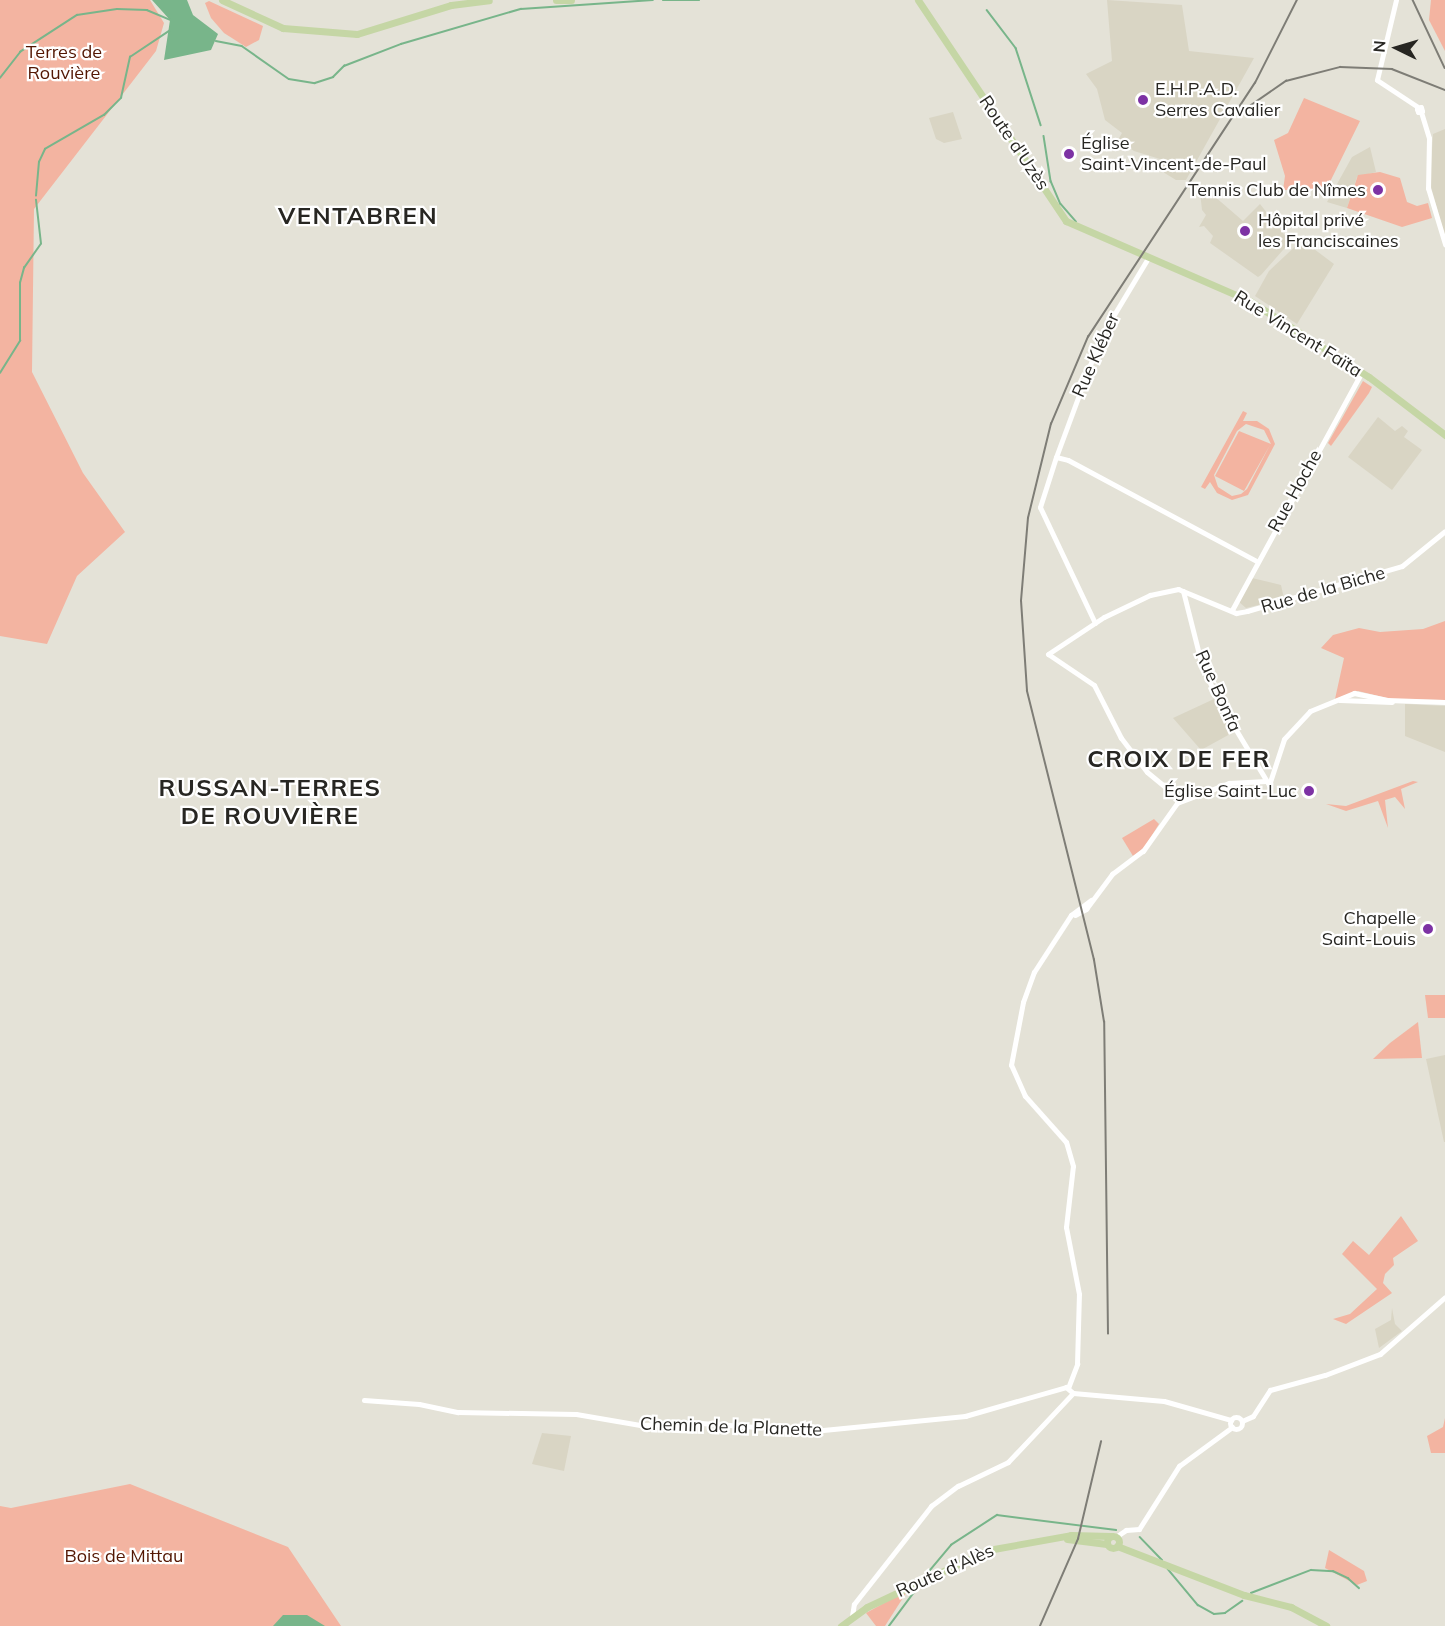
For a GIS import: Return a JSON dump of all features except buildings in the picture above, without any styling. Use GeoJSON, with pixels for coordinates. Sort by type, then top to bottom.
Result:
{"type":"FeatureCollection","features":[{"type":"Feature","properties":{"kind":"main road"},"geometry":{"type":"LineString","coordinates":[[222,0],[283,28],[357,34],[451,5],[489,0]]}},
{"type":"Feature","properties":{"kind":"main road"},"geometry":{"type":"LineString","coordinates":[[556,0],[571,0]]}},
{"type":"Feature","properties":{"kind":"main road","name":"Route d'Uzès"},"geometry":{"type":"LineString","coordinates":[[918,0],[1066,221],[1138,253]]}},
{"type":"Feature","properties":{"kind":"main road","name":"Rue Vincent Faïta"},"geometry":{"type":"LineString","coordinates":[[1138,253],[1250,301],[1361,373],[1445,435]]}},
{"type":"Feature","properties":{"kind":"main road"},"geometry":{"type":"LineString","coordinates":[[1107,1544],[1114,1536]]}},
{"type":"Feature","properties":{"kind":"main road"},"geometry":{"type":"LineString","coordinates":[[1114,1536],[1117,1546],[1156,1563],[1240,1594],[1291,1607],[1326,1626]]}},
{"type":"Feature","properties":{"kind":"main road","name":"Route d'Alès"},"geometry":{"type":"LineString","coordinates":[[840,1626],[852,1616],[988,1550],[1058,1537],[1114,1536]]}},
{"type":"Feature","properties":{"kind":"main road","name":"Route d'Alès"},"geometry":{"type":"LineString","coordinates":[[1058,1537],[1117,1546]]}},
{"type":"Feature","properties":{"kind":"street"},"geometry":{"type":"LineString","coordinates":[[1396,0],[1377,80],[1420,110],[1429,138],[1428,188],[1445,244]]}},
{"type":"Feature","properties":{"kind":"street","name":"Rue Kléber"},"geometry":{"type":"LineString","coordinates":[[1095,623],[1040,507],[1100,338],[1148,258]]}},
{"type":"Feature","properties":{"kind":"street","name":"Rue Hoche"},"geometry":{"type":"LineString","coordinates":[[1233,610],[1256,561],[1361,373]]}},
{"type":"Feature","properties":{"kind":"street"},"geometry":{"type":"LineString","coordinates":[[1059,458],[1256,561]]}},
{"type":"Feature","properties":{"kind":"street","name":"Rue de la Biche"},"geometry":{"type":"LineString","coordinates":[[1233,610],[1289,601],[1408,562],[1445,531]]}},
{"type":"Feature","properties":{"kind":"street"},"geometry":{"type":"LineString","coordinates":[[1181,800],[1147,772],[1121,738],[1094,685],[1048,654],[1130,602],[1170,590],[1183,591],[1233,610]]}},
{"type":"Feature","properties":{"kind":"street","name":"Rue Bonfa"},"geometry":{"type":"LineString","coordinates":[[1183,591],[1199,653],[1229,723],[1268,783]]}},
{"type":"Feature","properties":{"kind":"street"},"geometry":{"type":"LineString","coordinates":[[1242,1421],[1236,1417],[1231,1420],[1164,1401],[1073,1393],[1068,1388],[1077,1364],[1079,1294],[1066,1227],[1073,1187],[1068,1148],[1060,1134],[1025,1096],[1011,1068],[1030,981],[1065,923],[1086,909],[1112,874],[1143,851],[1181,800],[1201,791],[1229,783],[1268,783],[1288,731],[1302,717],[1340,700],[1375,704],[1401,701],[1445,702]]}},
{"type":"Feature","properties":{"kind":"street"},"geometry":{"type":"LineString","coordinates":[[1114,1536],[1141,1527],[1190,1454],[1232,1427],[1240,1427],[1242,1421],[1253,1416],[1270,1390],[1325,1375],[1380,1354],[1445,1297]]}},
{"type":"Feature","properties":{"kind":"street","name":"Chemin de la Planette"},"geometry":{"type":"LineString","coordinates":[[364,1400],[458,1412],[576,1414],[640,1425],[701,1423],[813,1431],[965,1416],[1068,1388]]}},
{"type":"Feature","properties":{"kind":"street"},"geometry":{"type":"LineString","coordinates":[[852,1616],[854,1604],[931,1506],[958,1486],[1008,1462],[1073,1393]]}},
{"type":"Feature","properties":{"kind":"street"},"geometry":{"type":"LineString","coordinates":[[1231,1420],[1232,1427]]}},
{"type":"Feature","properties":{"kind":"shaded area"},"geometry":{"type":"Polygon","coordinates":[[[152,0],[187,0],[193,15],[218,34],[211,50],[164,60],[170,20],[152,0]]]}},
{"type":"Feature","properties":{"kind":"shaded area"},"geometry":{"type":"Polygon","coordinates":[[[1107,0],[1182,5],[1189,51],[1254,58],[1186,180],[1176,180],[1158,169],[1160,159],[1134,151],[1118,140],[1122,133],[1105,120],[1097,89],[1086,74],[1112,61],[1107,0]]]}},
{"type":"Feature","properties":{"kind":"shaded area"},"geometry":{"type":"Polygon","coordinates":[[[953,112],[962,139],[944,143],[936,139],[929,118],[953,112]]]}},
{"type":"Feature","properties":{"kind":"shaded area"},"geometry":{"type":"Polygon","coordinates":[[[1445,129],[1445,237],[1430,183],[1433,134],[1445,129]]]}},
{"type":"Feature","properties":{"kind":"shaded area"},"geometry":{"type":"Polygon","coordinates":[[[1370,147],[1376,172],[1357,177],[1347,208],[1327,202],[1352,157],[1370,147]]]}},
{"type":"Feature","properties":{"kind":"shaded area","name":"Hôpital privé les Franciscaines"},"geometry":{"type":"Polygon","coordinates":[[[1199,183],[1243,221],[1260,204],[1290,242],[1258,277],[1210,243],[1213,236],[1204,226],[1199,227],[1206,215],[1202,210],[1199,183]]]}},
{"type":"Feature","properties":{"kind":"shaded area"},"geometry":{"type":"Polygon","coordinates":[[[1302,240],[1334,264],[1297,324],[1255,296],[1269,271],[1302,240]]]}},
{"type":"Feature","properties":{"kind":"shaded area"},"geometry":{"type":"Polygon","coordinates":[[[1378,417],[1395,431],[1402,426],[1408,431],[1404,437],[1422,450],[1392,490],[1348,457],[1378,417]]]}},
{"type":"Feature","properties":{"kind":"shaded area"},"geometry":{"type":"Polygon","coordinates":[[[1252,578],[1281,585],[1284,599],[1246,608],[1239,602],[1252,578]]]}},
{"type":"Feature","properties":{"kind":"shaded area"},"geometry":{"type":"Polygon","coordinates":[[[1214,699],[1232,733],[1201,750],[1173,718],[1214,699]]]}},
{"type":"Feature","properties":{"kind":"shaded area"},"geometry":{"type":"Polygon","coordinates":[[[1405,704],[1445,706],[1445,752],[1405,736],[1405,704]]]}},
{"type":"Feature","properties":{"kind":"shaded area"},"geometry":{"type":"Polygon","coordinates":[[[1445,1055],[1445,1142],[1444,1142],[1426,1059],[1445,1055]]]}},
{"type":"Feature","properties":{"kind":"shaded area"},"geometry":{"type":"Polygon","coordinates":[[[1392,1308],[1395,1324],[1402,1331],[1379,1348],[1375,1329],[1391,1320],[1392,1308]]]}},
{"type":"Feature","properties":{"kind":"shaded area"},"geometry":{"type":"Polygon","coordinates":[[[542,1433],[571,1436],[564,1471],[532,1464],[542,1433]]]}},
{"type":"Feature","properties":{"kind":"shaded area"},"geometry":{"type":"Polygon","coordinates":[[[283,1615],[307,1615],[325,1626],[273,1626],[283,1615]]]}},
{"type":"Feature","properties":{"kind":"green space","name":"Terres de Rouvière"},"geometry":{"type":"Polygon","coordinates":[[[0,0],[150,0],[164,23],[156,51],[34,209],[32,372],[83,473],[125,532],[77,576],[47,644],[0,636],[0,0]]]}},
{"type":"Feature","properties":{"kind":"green space"},"geometry":{"type":"Polygon","coordinates":[[[1431,0],[1445,0],[1445,51],[1429,20],[1431,0]]]}},
{"type":"Feature","properties":{"kind":"green space"},"geometry":{"type":"Polygon","coordinates":[[[209,1],[263,26],[259,40],[246,47],[224,33],[211,18],[205,3],[209,1]]]}},
{"type":"Feature","properties":{"kind":"green space"},"geometry":{"type":"Polygon","coordinates":[[[1304,98],[1360,121],[1326,190],[1283,190],[1285,176],[1274,140],[1288,133],[1304,98]]]}},
{"type":"Feature","properties":{"kind":"green space","name":"Tennis Club de Nîmes"},"geometry":{"type":"Polygon","coordinates":[[[1380,172],[1400,178],[1407,202],[1417,206],[1428,203],[1432,218],[1402,227],[1347,208],[1358,175],[1380,172]]]}},
{"type":"Feature","properties":{"kind":"green space"},"geometry":{"type":"Polygon","coordinates":[[[1363,381],[1372,387],[1331,446],[1328,443],[1363,381]]]}},
{"type":"Feature","properties":{"kind":"green space"},"geometry":{"type":"Polygon","coordinates":[[[1243,411],[1247,413],[1243,421],[1257,421],[1269,429],[1275,444],[1248,495],[1232,500],[1217,493],[1210,482],[1205,489],[1201,487],[1243,411]],[[1246,424],[1237,431],[1214,475],[1218,487],[1232,496],[1241,494],[1247,489],[1270,445],[1244,491],[1215,476],[1239,431],[1271,444],[1264,430],[1246,424]]]}},
{"type":"Feature","properties":{"kind":"green space"},"geometry":{"type":"Polygon","coordinates":[[[1445,621],[1445,700],[1391,699],[1358,691],[1335,699],[1344,658],[1321,648],[1333,635],[1359,628],[1380,632],[1423,629],[1445,621]]]}},
{"type":"Feature","properties":{"kind":"green space"},"geometry":{"type":"Polygon","coordinates":[[[1413,781],[1418,782],[1401,789],[1405,809],[1395,797],[1385,800],[1388,828],[1378,801],[1346,811],[1326,804],[1346,806],[1413,781]]]}},
{"type":"Feature","properties":{"kind":"green space"},"geometry":{"type":"Polygon","coordinates":[[[1154,819],[1159,824],[1144,848],[1133,856],[1122,838],[1154,819]]]}},
{"type":"Feature","properties":{"kind":"green space"},"geometry":{"type":"Polygon","coordinates":[[[1425,995],[1445,995],[1445,1018],[1428,1018],[1425,995]]]}},
{"type":"Feature","properties":{"kind":"green space"},"geometry":{"type":"Polygon","coordinates":[[[1418,1022],[1422,1058],[1373,1059],[1390,1043],[1418,1022]]]}},
{"type":"Feature","properties":{"kind":"green space"},"geometry":{"type":"Polygon","coordinates":[[[1401,1216],[1418,1241],[1393,1258],[1394,1265],[1385,1274],[1383,1283],[1392,1293],[1346,1324],[1333,1319],[1350,1314],[1377,1289],[1342,1254],[1353,1241],[1369,1255],[1401,1216]]]}},
{"type":"Feature","properties":{"kind":"green space"},"geometry":{"type":"Polygon","coordinates":[[[1445,1418],[1445,1453],[1431,1453],[1427,1436],[1443,1427],[1445,1418]]]}},
{"type":"Feature","properties":{"kind":"green space","name":"Bois de Mittau"},"geometry":{"type":"Polygon","coordinates":[[[130,1484],[288,1547],[341,1626],[0,1626],[0,1506],[11,1508],[130,1484]]]}},
{"type":"Feature","properties":{"kind":"green space"},"geometry":{"type":"Polygon","coordinates":[[[1329,1550],[1364,1571],[1367,1581],[1357,1585],[1325,1568],[1329,1550]]]}},
{"type":"Feature","properties":{"kind":"green space"},"geometry":{"type":"Polygon","coordinates":[[[908,1590],[885,1626],[876,1626],[866,1613],[908,1590]]]}},
{"type":"Feature","properties":{"kind":"waterway"},"geometry":{"type":"LineString","coordinates":[[216,41],[242,46],[289,79],[315,83],[333,77],[344,66],[401,44],[521,9],[653,0]]}},
{"type":"Feature","properties":{"kind":"waterway"},"geometry":{"type":"LineString","coordinates":[[663,0],[699,0]]}},
{"type":"Feature","properties":{"kind":"waterway"},"geometry":{"type":"LineString","coordinates":[[0,78],[20,52],[77,15],[117,9],[147,10],[170,20]]}},
{"type":"Feature","properties":{"kind":"waterway"},"geometry":{"type":"LineString","coordinates":[[987,10],[1016,48],[1041,125]]}},
{"type":"Feature","properties":{"kind":"waterway"},"geometry":{"type":"LineString","coordinates":[[36,196],[39,162],[45,149],[104,115],[121,98],[130,57],[169,31]]}},
{"type":"Feature","properties":{"kind":"waterway"},"geometry":{"type":"LineString","coordinates":[[1044,136],[1051,181],[1061,204],[1076,221]]}},
{"type":"Feature","properties":{"kind":"waterway"},"geometry":{"type":"LineString","coordinates":[[0,373],[20,341],[20,283],[24,268],[41,244],[36,200]]}},
{"type":"Feature","properties":{"kind":"waterway"},"geometry":{"type":"LineString","coordinates":[[926,1575],[951,1545],[997,1515],[1116,1530]]}},
{"type":"Feature","properties":{"kind":"waterway"},"geometry":{"type":"LineString","coordinates":[[1140,1537],[1162,1560]]}},
{"type":"Feature","properties":{"kind":"waterway"},"geometry":{"type":"LineString","coordinates":[[1168,1569],[1198,1605],[1214,1614],[1225,1613],[1242,1601]]}},
{"type":"Feature","properties":{"kind":"waterway"},"geometry":{"type":"LineString","coordinates":[[1251,1593],[1311,1570],[1333,1571],[1348,1578],[1359,1588]]}},
{"type":"Feature","properties":{"kind":"waterway"},"geometry":{"type":"LineString","coordinates":[[889,1626],[918,1587]]}},
{"type":"Feature","properties":{"kind":"railway"},"geometry":{"type":"LineString","coordinates":[[1108,1334],[1104,1022],[1094,960],[1027,691],[1021,601],[1028,518],[1051,424],[1088,337],[1255,83],[1297,0]]}},
{"type":"Feature","properties":{"kind":"railway"},"geometry":{"type":"LineString","coordinates":[[1413,0],[1445,68]]}},
{"type":"Feature","properties":{"kind":"railway"},"geometry":{"type":"LineString","coordinates":[[1241,112],[1286,81],[1340,67],[1392,69],[1445,90]]}},
{"type":"Feature","properties":{"kind":"railway"},"geometry":{"type":"LineString","coordinates":[[1040,1626],[1078,1539],[1101,1442]]}},
{"type":"Feature","properties":{"kind":"place","name":"E.H.P.A.D. Serres Cavalier"},"geometry":{"type":"Point","coordinates":[1143,100]}},
{"type":"Feature","properties":{"kind":"place","name":"Église Saint-Vincent-de-Paul"},"geometry":{"type":"Point","coordinates":[1069,154]}},
{"type":"Feature","properties":{"kind":"place","name":"Tennis Club de Nîmes"},"geometry":{"type":"Point","coordinates":[1378,190]}},
{"type":"Feature","properties":{"kind":"place","name":"Hôpital privé les Franciscaines"},"geometry":{"type":"Point","coordinates":[1245,231]}},
{"type":"Feature","properties":{"kind":"place","name":"Église Saint-Luc"},"geometry":{"type":"Point","coordinates":[1309,791]}},
{"type":"Feature","properties":{"kind":"place","name":"Chapelle Saint-Louis"},"geometry":{"type":"Point","coordinates":[1428,929]}},
{"type":"Feature","properties":{"kind":"district","name":"VENTABREN"},"geometry":{"type":"Point","coordinates":[358,216]}},
{"type":"Feature","properties":{"kind":"district","name":"CROIX DE FER"},"geometry":{"type":"Point","coordinates":[1179,759]}},
{"type":"Feature","properties":{"kind":"district","name":"RUSSAN-TERRES DE ROUVIÈRE"},"geometry":{"type":"Point","coordinates":[270,802]}}]}
